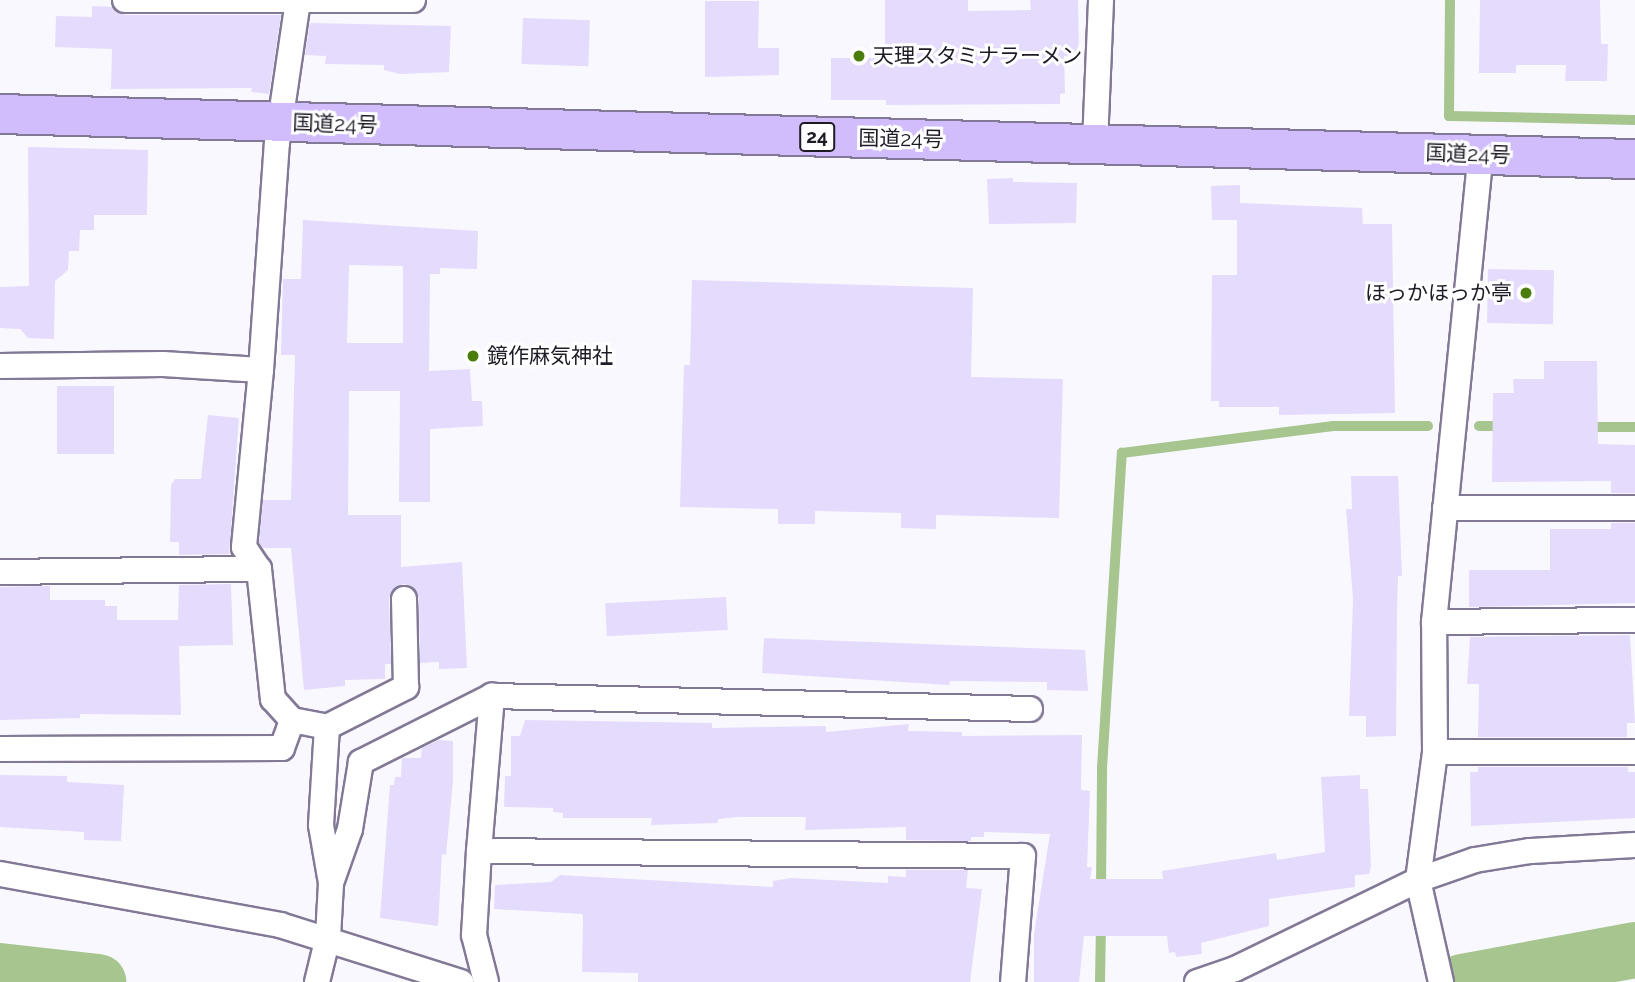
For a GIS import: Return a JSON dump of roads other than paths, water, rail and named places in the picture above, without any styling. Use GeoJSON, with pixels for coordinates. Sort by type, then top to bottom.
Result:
{"type":"FeatureCollection","features":[{"type":"Feature","properties":{"kind":"highway","name":"国道24号"},"geometry":{"type":"LineString","coordinates":[[0,114],[1635,159]]}},
{"type":"Feature","properties":{"kind":"street"},"geometry":{"type":"LineString","coordinates":[[125,0],[413,0]]}},
{"type":"Feature","properties":{"kind":"street"},"geometry":{"type":"LineString","coordinates":[[1095,144],[1101,0]]}},
{"type":"Feature","properties":{"kind":"street"},"geometry":{"type":"LineString","coordinates":[[298,2],[283,122],[277,143],[261,370],[244,547],[259,569],[273,699],[292,720],[327,727],[406,687],[404,599]]}},
{"type":"Feature","properties":{"kind":"street"},"geometry":{"type":"LineString","coordinates":[[1441,982],[1419,890],[1435,752],[1434,622],[1481,155]]}},
{"type":"Feature","properties":{"kind":"street"},"geometry":{"type":"LineString","coordinates":[[0,366],[163,364],[261,370]]}},
{"type":"Feature","properties":{"kind":"street"},"geometry":{"type":"LineString","coordinates":[[1445,508],[1635,508]]}},
{"type":"Feature","properties":{"kind":"street"},"geometry":{"type":"LineString","coordinates":[[0,572],[259,569]]}},
{"type":"Feature","properties":{"kind":"street"},"geometry":{"type":"LineString","coordinates":[[1434,622],[1635,620]]}},
{"type":"Feature","properties":{"kind":"street"},"geometry":{"type":"LineString","coordinates":[[331,883],[351,829],[361,762],[492,695],[1030,709]]}},
{"type":"Feature","properties":{"kind":"street"},"geometry":{"type":"LineString","coordinates":[[486,982],[474,935],[492,695]]}},
{"type":"Feature","properties":{"kind":"street"},"geometry":{"type":"LineString","coordinates":[[0,749],[282,748],[292,720]]}},
{"type":"Feature","properties":{"kind":"street"},"geometry":{"type":"LineString","coordinates":[[317,982],[326,944],[331,883],[321,825],[327,727]]}},
{"type":"Feature","properties":{"kind":"street"},"geometry":{"type":"LineString","coordinates":[[1435,752],[1635,752]]}},
{"type":"Feature","properties":{"kind":"street"},"geometry":{"type":"LineString","coordinates":[[1196,982],[1235,969],[1419,890],[1475,860],[1516,853],[1635,845]]}},
{"type":"Feature","properties":{"kind":"street"},"geometry":{"type":"LineString","coordinates":[[479,851],[1023,856],[1013,982]]}},
{"type":"Feature","properties":{"kind":"street"},"geometry":{"type":"LineString","coordinates":[[0,874],[326,944],[461,982]]}},
{"type":"Feature","properties":{"kind":"waterway"},"geometry":{"type":"LineString","coordinates":[[1450,0],[1449,116],[1635,120]]}},
{"type":"Feature","properties":{"kind":"waterway"},"geometry":{"type":"LineString","coordinates":[[1101,890],[1102,768],[1122,453],[1333,426],[1428,426]]}},
{"type":"Feature","properties":{"kind":"waterway"},"geometry":{"type":"LineString","coordinates":[[1479,426],[1505,426]]}},
{"type":"Feature","properties":{"kind":"waterway"},"geometry":{"type":"LineString","coordinates":[[1587,427],[1635,427]]}},
{"type":"Feature","properties":{"kind":"waterway"},"geometry":{"type":"LineString","coordinates":[[1100,982],[1101,926]]}},
{"type":"Feature","properties":{"kind":"waterway"},"geometry":{"type":"LineString","coordinates":[[1462,982],[1635,950]]}},
{"type":"Feature","properties":{"kind":"waterway"},"geometry":{"type":"LineString","coordinates":[[0,971],[98,982]]}},
{"type":"Feature","properties":{"kind":"place","name":"天理スタミナラーメン"},"geometry":{"type":"Point","coordinates":[859,56]}},
{"type":"Feature","properties":{"kind":"place","name":"ほっかほっか亭"},"geometry":{"type":"Point","coordinates":[1526,293]}},
{"type":"Feature","properties":{"kind":"place","name":"鏡作麻気神社"},"geometry":{"type":"Point","coordinates":[473,356]}}]}
